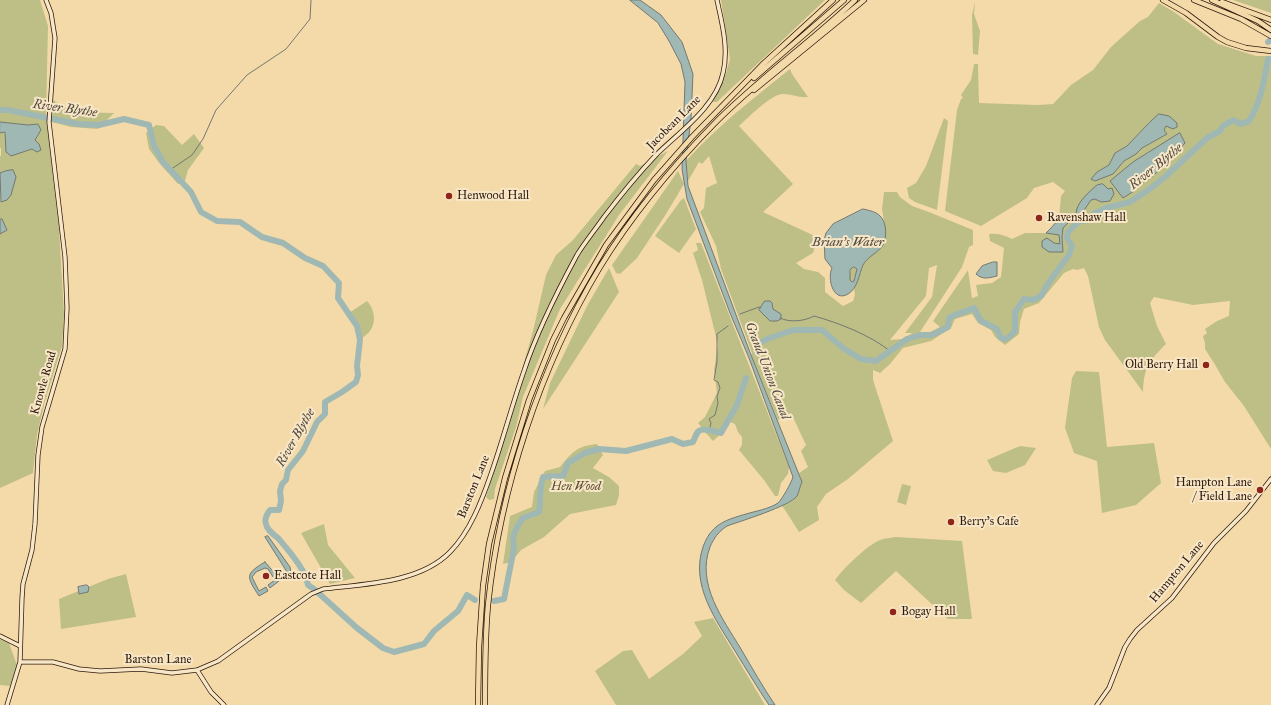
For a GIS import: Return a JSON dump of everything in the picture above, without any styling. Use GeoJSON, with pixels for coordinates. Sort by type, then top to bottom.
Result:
{"type":"FeatureCollection","features":[{"type":"Feature","properties":{"kind":"highway"},"geometry":{"type":"LineString","coordinates":[[478,705],[479,647],[483,586],[489,544],[505,478],[529,400],[538,374],[564,318],[606,245],[637,202],[673,158],[762,65],[833,0]]}},
{"type":"Feature","properties":{"kind":"highway"},"geometry":{"type":"LineString","coordinates":[[713,115],[740,89],[844,0]]}},
{"type":"Feature","properties":{"kind":"highway"},"geometry":{"type":"LineString","coordinates":[[485,705],[488,606],[503,515],[514,471],[535,404],[567,328],[600,267],[613,247],[641,208],[675,166],[745,94],[855,0]]}},
{"type":"Feature","properties":{"kind":"highway"},"geometry":{"type":"LineString","coordinates":[[725,113],[864,0]]}},
{"type":"Feature","properties":{"kind":"highway"},"geometry":{"type":"LineString","coordinates":[[1163,0],[1186,13],[1227,42],[1246,48],[1271,52]]}},
{"type":"Feature","properties":{"kind":"highway"},"geometry":{"type":"LineString","coordinates":[[1194,0],[1241,19],[1271,36]]}},
{"type":"Feature","properties":{"kind":"highway"},"geometry":{"type":"LineString","coordinates":[[1212,0],[1252,18],[1271,30]]}},
{"type":"Feature","properties":{"kind":"highway"},"geometry":{"type":"LineString","coordinates":[[1215,0],[1231,4],[1271,20]]}},
{"type":"Feature","properties":{"kind":"street","name":"Knowle Road"},"geometry":{"type":"LineString","coordinates":[[7,705],[20,662],[23,584],[33,543],[38,456],[42,427],[64,349],[67,308],[64,257],[49,122],[54,38],[51,13],[46,0]]}},
{"type":"Feature","properties":{"kind":"street","name":"Jacobean Lane"},"geometry":{"type":"LineString","coordinates":[[586,241],[633,180],[707,105],[714,96],[724,72],[724,42],[717,0]]}},
{"type":"Feature","properties":{"kind":"street","name":"Barston Lane"},"geometry":{"type":"LineString","coordinates":[[20,662],[54,662],[80,669],[100,671],[141,669],[172,673],[197,670],[218,661],[311,594],[323,589],[409,576],[434,565],[451,551],[476,514],[497,457],[524,368],[543,322],[586,241]]}},
{"type":"Feature","properties":{"kind":"street","name":"Hampton Lane"},"geometry":{"type":"LineString","coordinates":[[1097,705],[1109,688],[1125,647],[1130,639],[1137,630],[1172,598],[1214,543],[1246,512],[1271,479]]}},
{"type":"Feature","properties":{"kind":"street"},"geometry":{"type":"LineString","coordinates":[[0,636],[20,646]]}},
{"type":"Feature","properties":{"kind":"street"},"geometry":{"type":"LineString","coordinates":[[197,670],[211,692],[224,705]]}},
{"type":"Feature","properties":{"kind":"green space"},"geometry":{"type":"Polygon","coordinates":[[[0,0],[40,0],[48,26],[46,117],[59,229],[64,314],[62,346],[45,401],[37,435],[33,473],[0,488],[0,234],[7,230],[1,219],[0,220],[0,202],[5,171],[0,173],[0,133],[4,132],[19,152],[25,152],[32,149],[41,130],[38,124],[28,125],[0,122],[0,0]]]}},
{"type":"Feature","properties":{"kind":"green space"},"geometry":{"type":"Polygon","coordinates":[[[721,0],[825,0],[717,102],[713,102],[726,73],[730,59],[721,0]]]}},
{"type":"Feature","properties":{"kind":"green space"},"geometry":{"type":"Polygon","coordinates":[[[1233,0],[1271,0],[1271,13],[1233,0]]]}},
{"type":"Feature","properties":{"kind":"green space"},"geometry":{"type":"Polygon","coordinates":[[[975,2],[974,14],[980,31],[978,55],[973,54],[972,15],[975,2]]]}},
{"type":"Feature","properties":{"kind":"green space"},"geometry":{"type":"Polygon","coordinates":[[[1159,3],[1218,44],[1256,56],[1271,56],[1271,449],[1244,406],[1225,382],[1205,349],[1203,336],[1207,333],[1205,329],[1217,321],[1229,316],[1230,301],[1193,305],[1154,297],[1150,303],[1157,326],[1166,344],[1148,365],[1143,392],[1105,340],[1099,327],[1088,276],[1084,268],[1077,270],[1073,269],[1064,273],[1039,303],[1024,309],[1020,322],[1019,334],[1005,345],[995,337],[991,330],[978,323],[972,314],[955,319],[951,328],[931,341],[903,348],[890,364],[880,373],[873,370],[873,380],[893,441],[848,479],[826,494],[817,507],[819,520],[799,532],[782,506],[795,498],[801,481],[799,473],[808,467],[801,451],[806,445],[791,413],[778,420],[751,355],[752,353],[721,269],[716,246],[700,212],[704,208],[706,188],[717,183],[709,156],[702,164],[699,162],[688,181],[686,161],[723,124],[790,69],[808,97],[786,94],[778,95],[760,107],[739,126],[793,184],[763,212],[817,237],[813,253],[796,263],[804,269],[818,272],[825,278],[825,292],[843,306],[853,301],[855,295],[854,289],[863,266],[870,255],[878,250],[885,237],[882,209],[884,192],[897,192],[900,197],[912,206],[973,230],[973,245],[969,247],[962,267],[920,332],[930,332],[940,327],[933,321],[968,270],[972,298],[978,296],[976,285],[992,283],[1001,277],[1004,248],[990,241],[989,234],[1006,236],[1012,239],[1025,233],[1046,233],[1059,219],[1061,196],[1065,191],[1053,182],[1034,188],[1027,198],[981,226],[945,211],[957,110],[961,99],[963,98],[961,95],[971,80],[974,64],[978,64],[979,103],[1038,105],[1053,104],[1071,85],[1093,70],[1111,47],[1140,21],[1148,17],[1159,3]],[[1149,123],[1127,146],[1115,153],[1109,165],[1097,172],[1110,175],[1113,174],[1124,161],[1136,154],[1142,148],[1167,134],[1164,130],[1166,126],[1177,127],[1149,123]],[[937,265],[929,268],[926,296],[890,340],[902,339],[913,333],[905,333],[932,297],[937,265]]]}},
{"type":"Feature","properties":{"kind":"green space"},"geometry":{"type":"Polygon","coordinates":[[[53,100],[73,112],[114,113],[98,129],[71,127],[52,122],[53,100]]]}},
{"type":"Feature","properties":{"kind":"green space"},"geometry":{"type":"Polygon","coordinates":[[[944,118],[948,121],[937,210],[915,202],[909,198],[907,188],[916,183],[926,166],[944,118]]]}},
{"type":"Feature","properties":{"kind":"green space"},"geometry":{"type":"Polygon","coordinates":[[[156,125],[164,126],[182,145],[194,134],[204,148],[188,170],[185,181],[178,184],[149,149],[146,133],[156,125]]]}},
{"type":"Feature","properties":{"kind":"green space"},"geometry":{"type":"Polygon","coordinates":[[[668,151],[619,215],[560,309],[523,397],[516,427],[495,489],[494,499],[489,500],[486,497],[533,331],[546,275],[556,255],[573,240],[636,164],[640,166],[668,151]]]}},
{"type":"Feature","properties":{"kind":"green space"},"geometry":{"type":"Polygon","coordinates":[[[678,171],[684,184],[666,214],[637,258],[620,274],[616,273],[612,265],[678,171]]]}},
{"type":"Feature","properties":{"kind":"green space"},"geometry":{"type":"Polygon","coordinates":[[[684,198],[696,229],[679,253],[655,236],[684,198]]]}},
{"type":"Feature","properties":{"kind":"green space"},"geometry":{"type":"Polygon","coordinates":[[[696,243],[701,243],[789,467],[788,474],[781,483],[778,496],[775,496],[739,450],[742,445],[742,437],[735,424],[730,422],[726,429],[713,441],[698,423],[705,417],[717,393],[714,370],[718,345],[702,280],[693,253],[698,250],[696,243]]]}},
{"type":"Feature","properties":{"kind":"green space"},"geometry":{"type":"Polygon","coordinates":[[[854,267],[857,269],[854,281],[852,282],[850,280],[850,273],[851,269],[854,267]]]}},
{"type":"Feature","properties":{"kind":"green space"},"geometry":{"type":"Polygon","coordinates":[[[609,268],[619,292],[543,409],[550,383],[587,306],[609,268]]]}},
{"type":"Feature","properties":{"kind":"green space"},"geometry":{"type":"Polygon","coordinates":[[[367,301],[373,311],[374,319],[369,332],[360,340],[357,326],[349,313],[367,301]]]}},
{"type":"Feature","properties":{"kind":"green space"},"geometry":{"type":"Polygon","coordinates":[[[1076,371],[1099,372],[1107,447],[1154,443],[1161,483],[1136,505],[1102,513],[1097,461],[1074,453],[1065,428],[1072,378],[1076,371]]]}},
{"type":"Feature","properties":{"kind":"green space","name":"Hen Wood"},"geometry":{"type":"Polygon","coordinates":[[[597,444],[603,455],[593,468],[609,477],[619,486],[619,495],[616,505],[570,514],[544,537],[521,550],[511,562],[503,564],[510,516],[532,507],[534,492],[545,471],[560,467],[568,457],[580,448],[597,444]]]}},
{"type":"Feature","properties":{"kind":"green space"},"geometry":{"type":"Polygon","coordinates":[[[1020,446],[1036,448],[1025,465],[1006,473],[993,471],[987,460],[1020,446]]]}},
{"type":"Feature","properties":{"kind":"green space"},"geometry":{"type":"Polygon","coordinates":[[[902,484],[911,486],[906,505],[897,502],[902,484]]]}},
{"type":"Feature","properties":{"kind":"green space"},"geometry":{"type":"Polygon","coordinates":[[[324,524],[328,545],[355,578],[330,584],[301,533],[324,524]]]}},
{"type":"Feature","properties":{"kind":"green space"},"geometry":{"type":"Polygon","coordinates":[[[896,537],[962,541],[972,619],[948,619],[896,571],[861,603],[844,590],[835,580],[868,547],[880,540],[896,537]]]}},
{"type":"Feature","properties":{"kind":"green space"},"geometry":{"type":"Polygon","coordinates":[[[126,574],[136,617],[61,629],[59,599],[108,579],[126,574]]]}},
{"type":"Feature","properties":{"kind":"green space"},"geometry":{"type":"Polygon","coordinates":[[[713,618],[765,705],[616,705],[595,671],[623,651],[632,650],[649,679],[683,654],[702,636],[694,622],[713,618]]]}},
{"type":"Feature","properties":{"kind":"green space"},"geometry":{"type":"Polygon","coordinates":[[[0,639],[9,643],[17,665],[10,686],[0,685],[0,639]]]}},
{"type":"Feature","properties":{"kind":"water"},"geometry":{"type":"Polygon","coordinates":[[[630,0],[640,0],[661,15],[682,42],[693,74],[691,118],[686,161],[688,186],[751,355],[802,482],[797,496],[793,500],[775,509],[724,528],[713,541],[707,561],[706,574],[714,601],[727,626],[775,705],[769,705],[713,614],[702,588],[700,561],[705,541],[716,527],[730,519],[767,508],[778,503],[787,490],[793,477],[749,358],[730,313],[687,199],[682,169],[685,82],[681,64],[658,23],[630,0]]]}},
{"type":"Feature","properties":{"kind":"water"},"geometry":{"type":"Polygon","coordinates":[[[1159,114],[1169,116],[1177,123],[1177,127],[1173,129],[1166,126],[1164,130],[1167,134],[1142,148],[1136,154],[1124,161],[1113,174],[1095,181],[1091,179],[1097,172],[1109,165],[1115,153],[1127,146],[1159,114]]]}},
{"type":"Feature","properties":{"kind":"water"},"geometry":{"type":"Polygon","coordinates":[[[0,122],[28,125],[38,124],[41,130],[35,140],[39,144],[41,150],[37,152],[32,149],[11,156],[6,152],[5,132],[0,133],[0,122]]]}},
{"type":"Feature","properties":{"kind":"water"},"geometry":{"type":"Polygon","coordinates":[[[1180,133],[1185,143],[1161,169],[1147,180],[1131,188],[1134,191],[1123,198],[1110,181],[1133,162],[1180,133]]]}},
{"type":"Feature","properties":{"kind":"water"},"geometry":{"type":"Polygon","coordinates":[[[13,170],[16,177],[11,195],[7,200],[1,202],[0,173],[13,170]]]}},
{"type":"Feature","properties":{"kind":"water"},"geometry":{"type":"Polygon","coordinates":[[[1103,184],[1108,189],[1112,188],[1114,194],[1110,201],[1101,202],[1095,199],[1091,200],[1080,216],[1076,213],[1079,205],[1090,191],[1097,185],[1103,184]]]}},
{"type":"Feature","properties":{"kind":"water","name":"Brian's Water"},"geometry":{"type":"Polygon","coordinates":[[[863,209],[872,211],[879,215],[885,226],[886,234],[883,245],[865,262],[854,288],[848,294],[843,296],[838,295],[832,288],[830,278],[832,268],[825,259],[824,240],[826,233],[833,224],[863,209]],[[854,267],[850,270],[850,280],[852,282],[854,281],[857,269],[854,267]]]}},
{"type":"Feature","properties":{"kind":"water"},"geometry":{"type":"Polygon","coordinates":[[[1067,216],[1074,217],[1063,228],[1063,252],[1049,252],[1042,247],[1042,241],[1047,238],[1054,243],[1060,244],[1059,235],[1046,233],[1057,221],[1067,216]]]}},
{"type":"Feature","properties":{"kind":"water"},"geometry":{"type":"Polygon","coordinates":[[[2,219],[7,230],[0,234],[0,220],[2,219]]]}},
{"type":"Feature","properties":{"kind":"water"},"geometry":{"type":"Polygon","coordinates":[[[997,262],[997,276],[983,278],[976,274],[982,266],[997,262]]]}},
{"type":"Feature","properties":{"kind":"water"},"geometry":{"type":"Polygon","coordinates":[[[765,301],[770,301],[772,303],[773,309],[781,314],[781,319],[777,321],[770,321],[759,310],[765,301]]]}},
{"type":"Feature","properties":{"kind":"water"},"geometry":{"type":"Polygon","coordinates":[[[268,536],[290,567],[291,573],[287,572],[265,537],[268,536]]]}},
{"type":"Feature","properties":{"kind":"water"},"geometry":{"type":"Polygon","coordinates":[[[265,562],[278,577],[279,581],[270,588],[268,585],[275,580],[268,569],[265,568],[256,572],[252,577],[259,591],[266,587],[268,591],[259,596],[250,580],[250,576],[254,570],[265,562]]]}},
{"type":"Feature","properties":{"kind":"water"},"geometry":{"type":"Polygon","coordinates":[[[87,585],[89,587],[88,592],[79,594],[78,587],[87,585]]]}},
{"type":"Feature","properties":{"kind":"waterway"},"geometry":{"type":"LineString","coordinates":[[170,170],[192,155],[203,139],[216,110],[247,75],[286,49],[310,19],[311,0]]}},
{"type":"Feature","properties":{"kind":"waterway","name":"River Blythe"},"geometry":{"type":"LineString","coordinates":[[757,353],[760,343],[767,339],[793,330],[822,330],[843,348],[861,359],[876,361],[907,339],[920,335],[932,335],[948,327],[949,318],[974,308],[981,321],[997,329],[1001,338],[1005,339],[1009,337],[1015,331],[1015,312],[1024,299],[1033,300],[1041,296],[1049,282],[1069,255],[1072,246],[1067,238],[1068,232],[1078,222],[1088,220],[1093,214],[1106,208],[1130,202],[1151,188],[1207,138],[1220,131],[1223,126],[1233,120],[1241,124],[1249,121],[1259,99],[1268,59]]}},
{"type":"Feature","properties":{"kind":"waterway","name":"River Blythe"},"geometry":{"type":"LineString","coordinates":[[0,110],[8,110],[78,124],[99,125],[124,119],[149,125],[154,146],[163,162],[191,192],[201,212],[217,221],[240,222],[262,237],[283,243],[305,258],[323,266],[339,283],[338,298],[357,326],[360,340],[357,366],[358,375],[356,382],[325,402],[325,414],[317,422],[303,451],[288,470],[286,480],[282,484],[279,510],[270,510],[265,522],[270,532],[278,538],[296,560],[307,579],[308,585],[357,628],[383,648],[394,652],[424,644],[434,631],[458,611],[467,595],[475,600]]}},
{"type":"Feature","properties":{"kind":"waterway"},"geometry":{"type":"LineString","coordinates":[[740,314],[759,307],[761,308]]}},
{"type":"Feature","properties":{"kind":"waterway"},"geometry":{"type":"LineString","coordinates":[[780,318],[784,320],[797,321],[814,316],[844,326],[864,335],[890,351]]}},
{"type":"Feature","properties":{"kind":"waterway"},"geometry":{"type":"LineString","coordinates":[[709,431],[711,423],[709,419],[715,415],[718,403],[717,396],[720,388],[718,382],[714,380],[717,362],[717,334],[728,326]]}},
{"type":"Feature","properties":{"kind":"waterway","name":"River Blythe"},"geometry":{"type":"LineString","coordinates":[[494,601],[504,599],[514,548],[513,537],[517,527],[523,518],[539,512],[543,477],[563,476],[568,463],[585,453],[599,449],[626,451],[672,439],[683,444],[693,442],[698,432],[701,430],[716,431],[721,433],[737,405],[746,378]]}},
{"type":"Feature","properties":{"kind":"place","name":"Henwood Hall"},"geometry":{"type":"Point","coordinates":[449,196]}},
{"type":"Feature","properties":{"kind":"place","name":"Ravenshaw Hall"},"geometry":{"type":"Point","coordinates":[1039,218]}},
{"type":"Feature","properties":{"kind":"place","name":"Old Berry Hall"},"geometry":{"type":"Point","coordinates":[1206,365]}},
{"type":"Feature","properties":{"kind":"place","name":"Hampton Lane / Field Lane"},"geometry":{"type":"Point","coordinates":[1260,490]}},
{"type":"Feature","properties":{"kind":"place","name":"Berry’s Cafe"},"geometry":{"type":"Point","coordinates":[951,522]}},
{"type":"Feature","properties":{"kind":"place","name":"Eastcote Hall"},"geometry":{"type":"Point","coordinates":[266,576]}},
{"type":"Feature","properties":{"kind":"place","name":"Bogay Hall"},"geometry":{"type":"Point","coordinates":[893,612]}},
{"type":"Feature","properties":{"kind":"water label","name":"Grand Union Canal"},"geometry":{"type":"Point","coordinates":[767,371]}}]}
